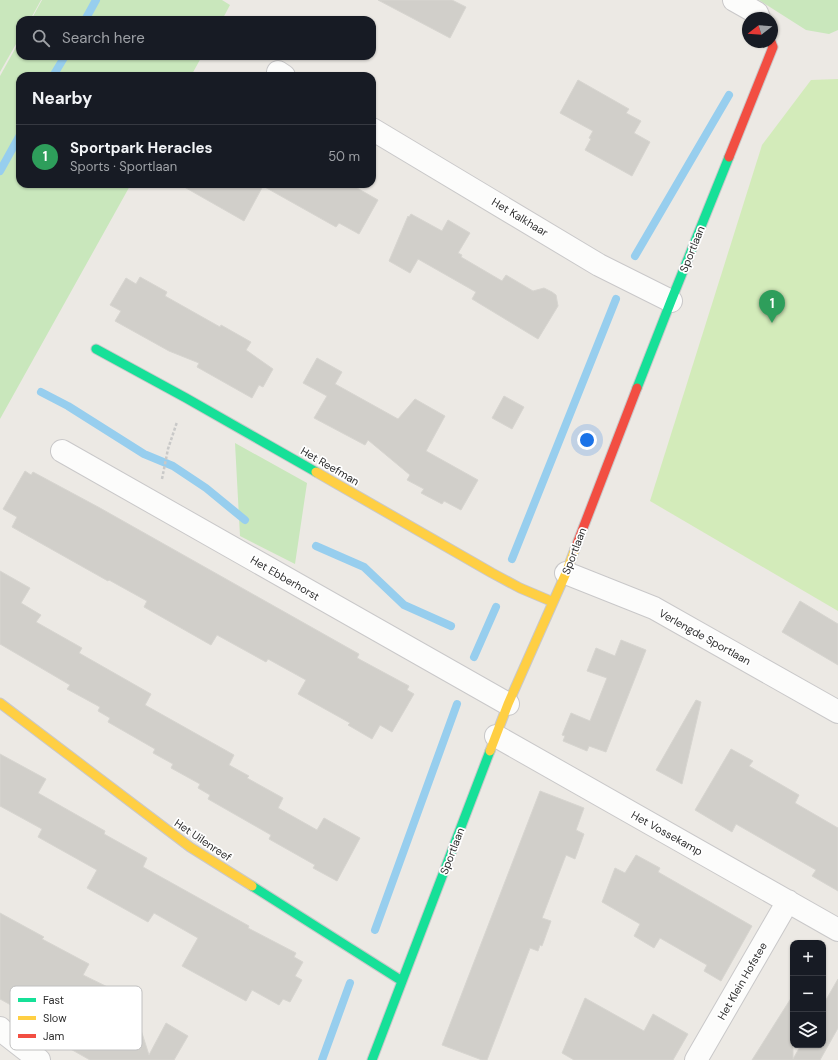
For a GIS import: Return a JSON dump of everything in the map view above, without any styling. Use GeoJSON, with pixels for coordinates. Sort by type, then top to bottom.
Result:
{"type":"FeatureCollection","features":[{"type":"Feature","properties":{"kind":"street"},"geometry":{"type":"LineString","coordinates":[[734,0],[754,12]]}},
{"type":"Feature","properties":{"kind":"street","name":"Sportlaan"},"geometry":{"type":"LineString","coordinates":[[372,1060],[508,704],[566,573],[671,301],[774,48]]}},
{"type":"Feature","properties":{"kind":"street","name":"Het Kalkhaar"},"geometry":{"type":"LineString","coordinates":[[376,131],[599,265],[671,301]]}},
{"type":"Feature","properties":{"kind":"street","name":"Het Reefman"},"geometry":{"type":"LineString","coordinates":[[96,349],[186,398],[492,573],[520,588],[553,602]]}},
{"type":"Feature","properties":{"kind":"street","name":"Het Ebberhorst"},"geometry":{"type":"LineString","coordinates":[[62,451],[508,704]]}},
{"type":"Feature","properties":{"kind":"street","name":"Verlengde Sportlaan"},"geometry":{"type":"LineString","coordinates":[[566,573],[654,608],[838,712]]}},
{"type":"Feature","properties":{"kind":"street","name":"Het Uilenreef"},"geometry":{"type":"LineString","coordinates":[[0,703],[190,847],[402,981]]}},
{"type":"Feature","properties":{"kind":"street","name":"Het Vossekamp"},"geometry":{"type":"LineString","coordinates":[[496,736],[838,930]]}},
{"type":"Feature","properties":{"kind":"street","name":"Het Klein Hofstee"},"geometry":{"type":"LineString","coordinates":[[696,1060],[788,901]]}},
{"type":"Feature","properties":{"kind":"street"},"geometry":{"type":"LineString","coordinates":[[0,1028],[10,1037]]}},
{"type":"Feature","properties":{"kind":"street"},"geometry":{"type":"LineString","coordinates":[[26,1050],[39,1060]]}},
{"type":"Feature","properties":{"kind":"path"},"geometry":{"type":"LineString","coordinates":[[163,474],[168,448]]}},
{"type":"Feature","properties":{"kind":"green space"},"geometry":{"type":"Polygon","coordinates":[[[0,0],[41,0],[32,16],[16,16],[16,44],[0,72],[0,0]]]}},
{"type":"Feature","properties":{"kind":"green space"},"geometry":{"type":"Polygon","coordinates":[[[42,0],[222,0],[230,5],[224,16],[33,16],[42,0]]]}},
{"type":"Feature","properties":{"kind":"green space"},"geometry":{"type":"Polygon","coordinates":[[[759,0],[838,0],[838,30],[829,34],[806,30],[759,0]]]}},
{"type":"Feature","properties":{"kind":"green space"},"geometry":{"type":"Polygon","coordinates":[[[16,47],[16,60],[200,60],[193,72],[16,72],[16,188],[129,188],[0,419],[0,76],[16,47]]]}},
{"type":"Feature","properties":{"kind":"green space"},"geometry":{"type":"Polygon","coordinates":[[[838,79],[838,611],[650,501],[762,145],[811,80],[838,79]]]}},
{"type":"Feature","properties":{"kind":"green space"},"geometry":{"type":"Polygon","coordinates":[[[235,443],[307,483],[295,564],[240,536],[235,443]]]}},
{"type":"Feature","properties":{"kind":"building"},"geometry":{"type":"Polygon","coordinates":[[[378,0],[452,0],[466,7],[450,38],[378,0]]]}},
{"type":"Feature","properties":{"kind":"building"},"geometry":{"type":"Polygon","coordinates":[[[578,80],[629,109],[626,113],[641,121],[634,133],[650,142],[632,176],[585,150],[591,139],[589,138],[593,131],[560,113],[578,80]]]}},
{"type":"Feature","properties":{"kind":"building"},"geometry":{"type":"Polygon","coordinates":[[[186,188],[262,188],[244,221],[186,188]]]}},
{"type":"Feature","properties":{"kind":"building"},"geometry":{"type":"Polygon","coordinates":[[[267,188],[357,188],[378,200],[359,234],[339,223],[336,227],[267,188]]]}},
{"type":"Feature","properties":{"kind":"building"},"geometry":{"type":"Polygon","coordinates":[[[411,214],[442,231],[448,220],[470,233],[458,253],[462,255],[461,257],[502,281],[506,275],[533,291],[544,288],[556,295],[558,306],[538,339],[472,299],[476,292],[418,259],[410,273],[389,261],[408,216],[409,217],[411,214]]]}},
{"type":"Feature","properties":{"kind":"building"},"geometry":{"type":"Polygon","coordinates":[[[140,277],[167,292],[165,296],[220,327],[221,325],[251,342],[246,350],[273,369],[263,387],[259,385],[252,398],[197,367],[199,363],[169,351],[115,321],[121,311],[110,305],[126,278],[136,284],[140,277]]]}},
{"type":"Feature","properties":{"kind":"building"},"geometry":{"type":"Polygon","coordinates":[[[317,358],[342,372],[335,384],[398,419],[415,399],[445,416],[426,451],[478,480],[461,510],[444,501],[442,504],[421,493],[424,489],[407,480],[410,475],[368,440],[365,445],[314,418],[327,396],[303,383],[317,358]]]}},
{"type":"Feature","properties":{"kind":"building"},"geometry":{"type":"Polygon","coordinates":[[[504,396],[524,407],[512,429],[492,418],[504,396]]]}},
{"type":"Feature","properties":{"kind":"building"},"geometry":{"type":"Polygon","coordinates":[[[25,471],[31,475],[33,472],[100,508],[359,654],[357,658],[409,686],[407,690],[414,694],[392,732],[380,725],[372,739],[348,725],[350,723],[298,694],[306,680],[268,659],[266,662],[217,635],[211,645],[144,607],[147,601],[109,580],[108,581],[12,527],[17,517],[3,509],[25,471]]]}},
{"type":"Feature","properties":{"kind":"building"},"geometry":{"type":"Polygon","coordinates":[[[0,571],[30,588],[21,603],[41,615],[36,622],[82,648],[79,653],[151,694],[145,705],[234,755],[229,765],[249,776],[247,778],[283,798],[278,808],[317,830],[324,818],[360,838],[337,881],[313,868],[315,865],[269,839],[271,835],[208,799],[210,795],[198,788],[200,784],[171,768],[173,764],[153,753],[155,749],[108,722],[110,718],[98,711],[100,707],[67,689],[70,685],[0,644],[0,571]]]}},
{"type":"Feature","properties":{"kind":"building"},"geometry":{"type":"Polygon","coordinates":[[[800,601],[838,624],[838,665],[782,632],[800,601]]]}},
{"type":"Feature","properties":{"kind":"building"},"geometry":{"type":"Polygon","coordinates":[[[621,640],[646,650],[606,752],[589,746],[587,751],[563,741],[565,736],[562,735],[571,713],[590,721],[607,678],[587,671],[596,648],[615,656],[621,640]]]}},
{"type":"Feature","properties":{"kind":"building"},"geometry":{"type":"Polygon","coordinates":[[[696,700],[701,702],[682,784],[656,770],[696,700]]]}},
{"type":"Feature","properties":{"kind":"building"},"geometry":{"type":"Polygon","coordinates":[[[731,749],[753,761],[749,766],[799,795],[795,803],[838,828],[838,891],[812,876],[816,870],[736,824],[732,832],[695,810],[731,749]]]}},
{"type":"Feature","properties":{"kind":"building"},"geometry":{"type":"Polygon","coordinates":[[[0,754],[46,779],[38,793],[105,831],[104,834],[147,858],[143,867],[249,926],[248,928],[296,953],[294,957],[303,962],[295,976],[302,980],[290,1002],[283,999],[279,1005],[252,990],[246,1001],[182,966],[198,938],[154,913],[148,922],[87,888],[97,870],[38,837],[42,829],[0,806],[0,754]]]}},
{"type":"Feature","properties":{"kind":"building"},"geometry":{"type":"Polygon","coordinates":[[[540,791],[584,808],[576,830],[584,834],[575,859],[566,855],[542,918],[551,921],[542,946],[540,945],[538,951],[530,948],[487,1060],[482,1060],[442,1045],[540,791]]]}},
{"type":"Feature","properties":{"kind":"building"},"geometry":{"type":"Polygon","coordinates":[[[636,855],[660,868],[658,872],[752,926],[721,981],[704,971],[707,965],[660,938],[654,948],[634,936],[640,924],[602,902],[615,868],[625,873],[636,855]]]}},
{"type":"Feature","properties":{"kind":"building"},"geometry":{"type":"Polygon","coordinates":[[[0,913],[44,937],[42,939],[89,964],[83,975],[106,986],[10,986],[10,1005],[0,999],[0,913]]]}},
{"type":"Feature","properties":{"kind":"building"},"geometry":{"type":"Polygon","coordinates":[[[838,979],[838,1028],[820,1060],[752,1060],[790,1000],[790,1048],[793,1048],[793,1059],[799,1048],[826,1048],[826,1000],[838,979]]]}},
{"type":"Feature","properties":{"kind":"building"},"geometry":{"type":"Polygon","coordinates":[[[585,998],[644,1031],[653,1014],[688,1034],[673,1060],[574,1060],[562,1053],[585,998]]]}},
{"type":"Feature","properties":{"kind":"building"},"geometry":{"type":"Polygon","coordinates":[[[166,1023],[188,1036],[174,1060],[90,1060],[72,1050],[142,1050],[142,1033],[149,1055],[166,1023]]]}},
{"type":"Feature","properties":{"kind":"waterway"},"geometry":{"type":"LineString","coordinates":[[87,16],[96,0]]}},
{"type":"Feature","properties":{"kind":"waterway"},"geometry":{"type":"LineString","coordinates":[[55,72],[63,60]]}},
{"type":"Feature","properties":{"kind":"waterway"},"geometry":{"type":"LineString","coordinates":[[635,256],[729,95]]}},
{"type":"Feature","properties":{"kind":"waterway"},"geometry":{"type":"LineString","coordinates":[[0,171],[16,142]]}},
{"type":"Feature","properties":{"kind":"waterway"},"geometry":{"type":"LineString","coordinates":[[512,559],[616,299]]}},
{"type":"Feature","properties":{"kind":"waterway"},"geometry":{"type":"LineString","coordinates":[[41,392],[68,406],[144,454],[173,466],[206,488],[245,520]]}},
{"type":"Feature","properties":{"kind":"waterway"},"geometry":{"type":"LineString","coordinates":[[316,546],[364,567],[404,605],[451,626]]}},
{"type":"Feature","properties":{"kind":"waterway"},"geometry":{"type":"LineString","coordinates":[[474,657],[496,607]]}},
{"type":"Feature","properties":{"kind":"waterway"},"geometry":{"type":"LineString","coordinates":[[375,930],[457,704]]}},
{"type":"Feature","properties":{"kind":"waterway"},"geometry":{"type":"LineString","coordinates":[[322,1060],[350,983]]}},
{"type":"Feature","properties":{"kind":"traffic: fast"},"geometry":{"type":"LineString","coordinates":[[637,388],[729,157]]}},
{"type":"Feature","properties":{"kind":"traffic: fast"},"geometry":{"type":"LineString","coordinates":[[96,349],[316,472]]}},
{"type":"Feature","properties":{"kind":"traffic: fast"},"geometry":{"type":"LineString","coordinates":[[372,1060],[490,751]]}},
{"type":"Feature","properties":{"kind":"traffic: fast"},"geometry":{"type":"LineString","coordinates":[[252,886],[402,981]]}},
{"type":"Feature","properties":{"kind":"traffic: slow"},"geometry":{"type":"LineString","coordinates":[[316,472],[492,573],[520,588],[553,602]]}},
{"type":"Feature","properties":{"kind":"traffic: slow"},"geometry":{"type":"LineString","coordinates":[[490,751],[508,704],[566,573],[575,549]]}},
{"type":"Feature","properties":{"kind":"traffic: slow"},"geometry":{"type":"LineString","coordinates":[[0,703],[190,847],[252,886]]}},
{"type":"Feature","properties":{"kind":"traffic: jam"},"geometry":{"type":"LineString","coordinates":[[729,157],[773,48]]}},
{"type":"Feature","properties":{"kind":"traffic: jam"},"geometry":{"type":"LineString","coordinates":[[575,549],[637,388]]}},
{"type":"Feature","properties":{"kind":"place","name":"Sportpark Heracles"},"geometry":{"type":"Point","coordinates":[772,323]}}]}
